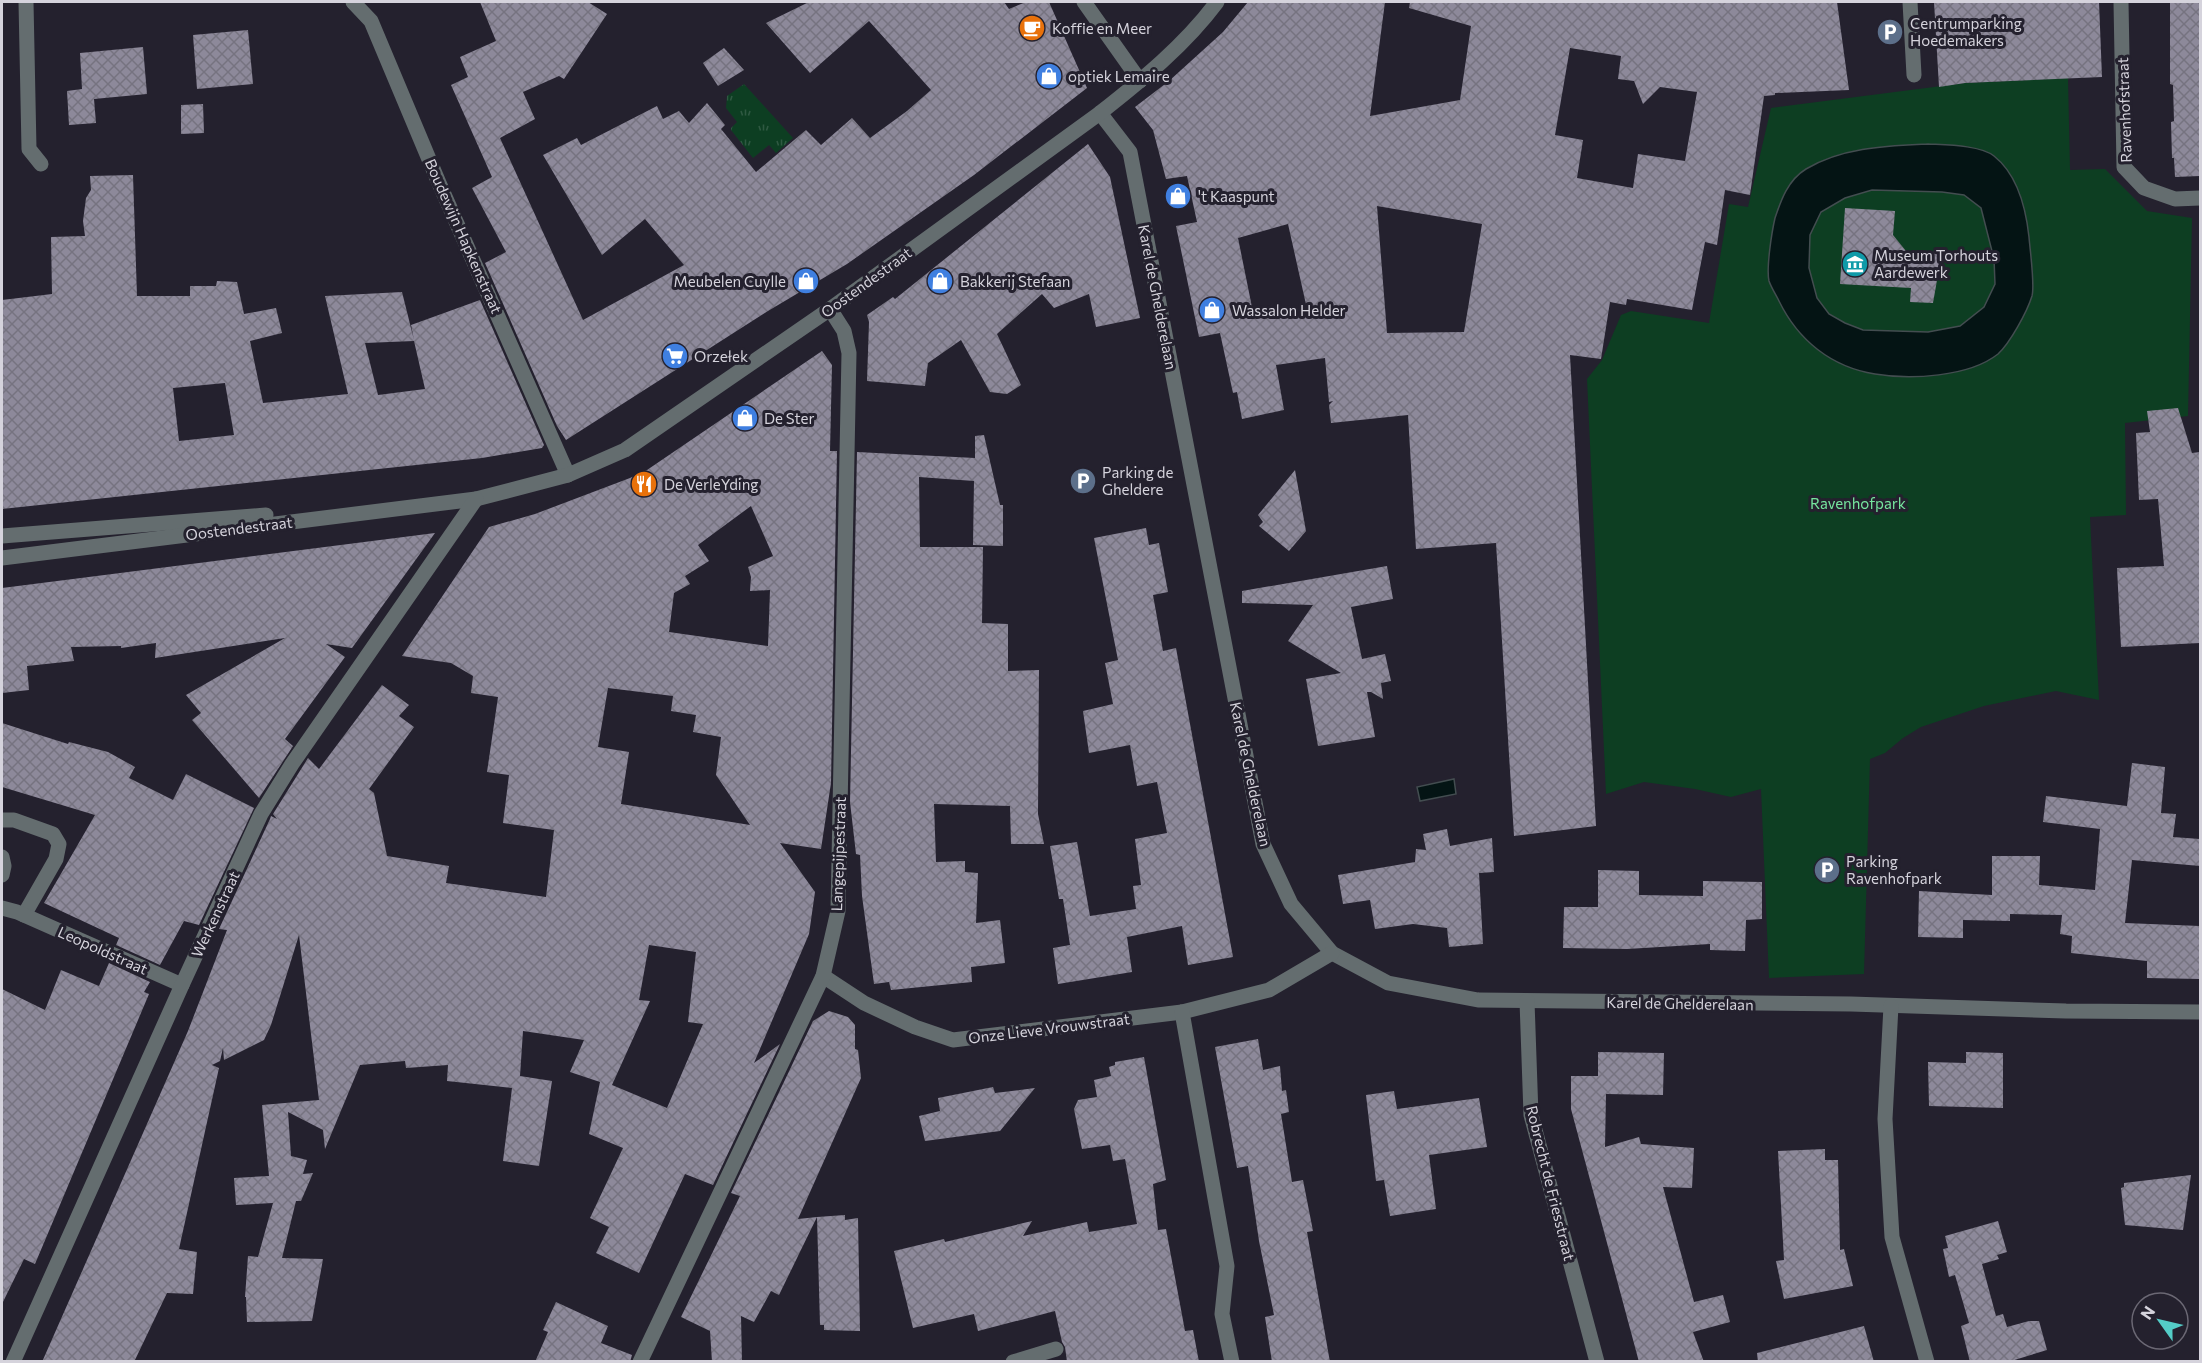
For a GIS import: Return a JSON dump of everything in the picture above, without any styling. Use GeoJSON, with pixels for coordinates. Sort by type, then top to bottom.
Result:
{"type":"FeatureCollection","features":[{"type":"Feature","properties":{"kind":"street"},"geometry":{"type":"LineString","coordinates":[[26,2],[29,149],[41,164]]}},
{"type":"Feature","properties":{"kind":"street","name":"Boudewijn Hapkenstraat"},"geometry":{"type":"LineString","coordinates":[[353,2],[371,21],[439,183],[568,475]]}},
{"type":"Feature","properties":{"kind":"street"},"geometry":{"type":"LineString","coordinates":[[1084,2],[1140,81]]}},
{"type":"Feature","properties":{"kind":"street","name":"Oostendestraat"},"geometry":{"type":"LineString","coordinates":[[2,558],[476,499],[568,475],[625,450],[830,309],[1100,113],[1140,81],[1199,26],[1217,2]]}},
{"type":"Feature","properties":{"kind":"street"},"geometry":{"type":"LineString","coordinates":[[1911,2],[1914,75]]}},
{"type":"Feature","properties":{"kind":"street","name":"Ravenhofstraat"},"geometry":{"type":"LineString","coordinates":[[2121,2],[2124,167],[2144,188],[2175,199],[2200,198]]}},
{"type":"Feature","properties":{"kind":"street","name":"Karel de Ghelderelaan"},"geometry":{"type":"LineString","coordinates":[[1100,113],[1130,152],[1263,844],[1291,904],[1332,953],[1388,983],[1478,1000],[2200,1012]]}},
{"type":"Feature","properties":{"kind":"street","name":"Langepijpestraat"},"geometry":{"type":"LineString","coordinates":[[640,1362],[823,976],[838,911],[849,353],[844,331],[830,309]]}},
{"type":"Feature","properties":{"kind":"street","name":"Oostendestraat"},"geometry":{"type":"LineString","coordinates":[[2,536],[476,499]]}},
{"type":"Feature","properties":{"kind":"street","name":"Werkenstraat"},"geometry":{"type":"LineString","coordinates":[[13,1362],[261,814],[292,764],[476,499]]}},
{"type":"Feature","properties":{"kind":"street"},"geometry":{"type":"LineString","coordinates":[[2,820],[14,820],[52,834],[59,844],[56,859],[24,915]]}},
{"type":"Feature","properties":{"kind":"street"},"geometry":{"type":"LineString","coordinates":[[2,857],[4,866],[2,875]]}},
{"type":"Feature","properties":{"kind":"street","name":"Leopoldstraat"},"geometry":{"type":"LineString","coordinates":[[2,908],[24,915],[182,985]]}},
{"type":"Feature","properties":{"kind":"street","name":"Onze Lieve Vrouwstraat"},"geometry":{"type":"LineString","coordinates":[[823,976],[864,1003],[915,1027],[954,1040],[1182,1012],[1269,990],[1332,953]]}},
{"type":"Feature","properties":{"kind":"street","name":"Robrecht de Friesstraat"},"geometry":{"type":"LineString","coordinates":[[1527,1001],[1531,1114],[1597,1362]]}},
{"type":"Feature","properties":{"kind":"street"},"geometry":{"type":"LineString","coordinates":[[1891,1006],[1885,1119],[1892,1237],[1927,1362]]}},
{"type":"Feature","properties":{"kind":"street"},"geometry":{"type":"LineString","coordinates":[[1182,1012],[1227,1266],[1222,1314],[1232,1362]]}},
{"type":"Feature","properties":{"kind":"street"},"geometry":{"type":"LineString","coordinates":[[1013,1362],[1056,1349]]}},
{"type":"Feature","properties":{"kind":"green space","name":"Ravenhofpark"},"geometry":{"type":"Polygon","coordinates":[[[2068,78],[2070,170],[2105,169],[2147,211],[2192,218],[2188,416],[2125,423],[2126,515],[2090,517],[2099,700],[2056,691],[1984,706],[1921,727],[1885,753],[1870,759],[1864,974],[1769,978],[1761,789],[1731,797],[1644,782],[1606,794],[1587,379],[1602,360],[1621,315],[1631,311],[1709,323],[1729,204],[1748,207],[1771,108],[1965,83],[2068,78]]]}},
{"type":"Feature","properties":{"kind":"green space"},"geometry":{"type":"Polygon","coordinates":[[[744,84],[793,138],[776,153],[769,145],[753,158],[731,130],[737,122],[726,108],[727,96],[744,84]]]}},
{"type":"Feature","properties":{"kind":"shaded area"},"geometry":{"type":"Polygon","coordinates":[[[1928,144],[1972,148],[1988,152],[2009,173],[2015,183],[2026,215],[2032,267],[2032,296],[2008,343],[1998,354],[1971,368],[1939,375],[1905,377],[1875,374],[1844,365],[1818,350],[1796,328],[1769,281],[1772,232],[1780,204],[1794,179],[1806,169],[1820,162],[1866,149],[1928,144]],[[1872,190],[1845,198],[1821,212],[1810,235],[1809,268],[1817,298],[1829,314],[1863,330],[1928,332],[1960,326],[1984,307],[1995,284],[1994,259],[1981,208],[1964,195],[1942,192],[1872,190]]]}},
{"type":"Feature","properties":{"kind":"shaded area"},"geometry":{"type":"Polygon","coordinates":[[[1454,779],[1456,794],[1420,801],[1417,787],[1454,779]]]}},
{"type":"Feature","properties":{"kind":"building"},"geometry":{"type":"Polygon","coordinates":[[[480,2],[588,2],[607,14],[564,79],[559,76],[523,92],[535,119],[500,138],[583,320],[684,265],[645,219],[602,255],[543,155],[577,138],[581,145],[657,106],[663,119],[679,111],[689,123],[707,103],[725,125],[721,129],[756,172],[806,130],[821,145],[852,118],[870,138],[931,90],[869,21],[810,73],[766,23],[809,2],[1004,2],[1009,9],[1026,2],[1049,2],[1087,88],[974,175],[847,264],[768,311],[566,440],[557,426],[485,263],[506,252],[472,188],[492,177],[451,85],[468,77],[460,57],[496,41],[480,2]]]}},
{"type":"Feature","properties":{"kind":"building"},"geometry":{"type":"Polygon","coordinates":[[[1248,2],[1385,2],[1370,116],[1460,100],[1471,26],[1409,8],[1410,2],[1837,2],[1849,90],[1775,93],[1775,95],[1764,96],[1750,195],[1725,190],[1717,245],[1705,242],[1692,310],[1627,299],[1626,305],[1610,302],[1601,359],[1570,355],[1596,826],[1514,836],[1496,543],[1416,549],[1408,415],[1331,423],[1329,405],[1333,401],[1329,402],[1325,358],[1276,365],[1284,410],[1242,419],[1237,392],[1233,393],[1220,333],[1199,337],[1176,226],[1197,222],[1187,176],[1166,179],[1153,130],[1135,107],[1169,81],[1223,32],[1248,2]],[[1570,48],[1555,135],[1583,140],[1577,178],[1633,188],[1638,154],[1685,161],[1697,92],[1660,87],[1643,104],[1634,81],[1618,79],[1621,56],[1570,48]],[[1377,206],[1387,333],[1464,332],[1482,224],[1377,206]],[[1288,224],[1238,238],[1254,317],[1307,309],[1288,224]]]}},
{"type":"Feature","properties":{"kind":"building"},"geometry":{"type":"Polygon","coordinates":[[[1934,2],[2099,2],[2102,77],[1965,83],[1939,87],[1934,2]]]}},
{"type":"Feature","properties":{"kind":"building"},"geometry":{"type":"Polygon","coordinates":[[[2170,2],[2200,2],[2200,176],[2175,177],[2174,158],[2172,158],[2171,122],[2174,121],[2173,85],[2170,84],[2170,2]]]}},
{"type":"Feature","properties":{"kind":"building"},"geometry":{"type":"Polygon","coordinates":[[[248,30],[253,84],[197,89],[193,35],[248,30]]]}},
{"type":"Feature","properties":{"kind":"building"},"geometry":{"type":"Polygon","coordinates":[[[143,47],[147,94],[94,99],[96,123],[69,125],[67,91],[82,89],[80,53],[143,47]]]}},
{"type":"Feature","properties":{"kind":"building"},"geometry":{"type":"Polygon","coordinates":[[[724,48],[744,70],[718,86],[703,63],[724,48]]]}},
{"type":"Feature","properties":{"kind":"building"},"geometry":{"type":"Polygon","coordinates":[[[203,104],[204,133],[181,134],[181,105],[203,104]]]}},
{"type":"Feature","properties":{"kind":"building"},"geometry":{"type":"Polygon","coordinates":[[[1088,144],[1110,177],[1140,318],[1096,327],[1089,294],[1054,308],[1042,294],[997,334],[1021,385],[1007,394],[990,392],[961,340],[928,363],[925,386],[867,381],[869,322],[867,315],[893,297],[895,299],[1088,144]]]}},
{"type":"Feature","properties":{"kind":"building"},"geometry":{"type":"Polygon","coordinates":[[[133,175],[137,296],[190,296],[190,286],[216,286],[217,281],[237,282],[244,314],[276,308],[282,333],[250,341],[263,403],[348,394],[325,296],[402,292],[414,340],[411,325],[480,300],[544,445],[542,448],[482,458],[2,509],[2,300],[52,294],[51,237],[85,236],[83,221],[86,198],[91,190],[90,176],[133,175]],[[414,341],[365,343],[378,395],[425,389],[414,341]],[[225,383],[173,388],[179,441],[234,435],[225,383]]]}},
{"type":"Feature","properties":{"kind":"building"},"geometry":{"type":"Polygon","coordinates":[[[1845,208],[1895,211],[1893,235],[1906,251],[1942,252],[1933,303],[1910,302],[1911,288],[1840,284],[1845,208]]]}},
{"type":"Feature","properties":{"kind":"building"},"geometry":{"type":"Polygon","coordinates":[[[822,351],[832,365],[830,451],[837,451],[831,783],[821,849],[780,843],[815,892],[809,934],[754,1063],[780,1044],[713,1185],[685,1174],[639,1273],[596,1253],[609,1227],[590,1218],[623,1148],[589,1134],[600,1082],[570,1072],[584,1040],[523,1031],[520,1076],[552,1081],[539,1166],[503,1161],[512,1088],[447,1081],[448,1065],[406,1068],[405,1061],[360,1065],[325,1149],[323,1130],[288,1112],[291,1156],[307,1160],[303,1174],[313,1173],[301,1201],[296,1201],[282,1258],[323,1259],[312,1321],[247,1322],[245,1297],[248,1256],[258,1257],[273,1203],[236,1205],[234,1178],[269,1176],[262,1105],[319,1100],[299,935],[271,1025],[264,1040],[224,1060],[223,1048],[220,1061],[212,1065],[219,1068],[179,1249],[197,1252],[193,1294],[167,1293],[134,1362],[42,1362],[188,1031],[227,930],[219,929],[271,816],[277,819],[273,814],[308,758],[319,769],[382,685],[409,705],[399,716],[414,727],[369,789],[374,793],[387,856],[449,866],[446,883],[546,897],[554,830],[503,823],[509,775],[487,772],[498,697],[471,693],[473,676],[451,663],[402,656],[489,527],[535,514],[647,470],[822,351]],[[751,506],[698,545],[709,561],[685,576],[690,584],[674,593],[669,632],[768,646],[770,590],[750,591],[751,577],[748,567],[773,556],[751,506]],[[608,688],[598,747],[629,752],[621,804],[750,825],[716,775],[721,737],[693,732],[696,715],[671,711],[673,696],[608,688]],[[649,945],[639,1000],[650,1001],[612,1085],[667,1108],[703,1024],[688,1022],[696,952],[649,945]]]}},
{"type":"Feature","properties":{"kind":"building"},"geometry":{"type":"Polygon","coordinates":[[[2178,408],[2192,453],[2200,452],[2200,643],[2121,647],[2117,568],[2164,566],[2158,499],[2139,500],[2136,433],[2150,432],[2147,411],[2178,408]]]}},
{"type":"Feature","properties":{"kind":"building"},"geometry":{"type":"Polygon","coordinates":[[[984,435],[1000,505],[1003,505],[1003,546],[973,545],[974,481],[919,477],[920,547],[983,547],[982,623],[1008,624],[1008,671],[1039,670],[1038,814],[1044,844],[1011,844],[1010,806],[934,804],[936,862],[965,861],[965,872],[978,873],[976,923],[1000,920],[1005,963],[971,967],[972,982],[891,990],[889,982],[874,984],[862,896],[860,855],[856,854],[850,802],[857,452],[975,458],[975,436],[984,435]]]}},
{"type":"Feature","properties":{"kind":"building"},"geometry":{"type":"Polygon","coordinates":[[[1295,470],[1306,531],[1289,551],[1259,526],[1263,522],[1258,515],[1295,470]]]}},
{"type":"Feature","properties":{"kind":"building"},"geometry":{"type":"Polygon","coordinates":[[[1146,528],[1149,545],[1159,543],[1168,592],[1153,595],[1163,651],[1176,648],[1233,957],[1188,965],[1182,926],[1127,937],[1132,972],[1058,984],[1053,948],[1070,945],[1063,899],[1059,899],[1050,846],[1077,842],[1090,916],[1136,909],[1133,886],[1141,885],[1135,839],[1167,833],[1157,782],[1137,786],[1130,745],[1089,753],[1083,711],[1113,704],[1105,663],[1118,660],[1094,538],[1146,528]]]}},
{"type":"Feature","properties":{"kind":"building"},"geometry":{"type":"Polygon","coordinates":[[[435,533],[352,648],[326,644],[345,657],[285,739],[293,746],[259,798],[192,720],[201,713],[186,695],[285,638],[155,658],[156,643],[121,648],[121,646],[71,647],[74,661],[27,666],[29,690],[2,693],[2,588],[435,533]]]}},
{"type":"Feature","properties":{"kind":"building"},"geometry":{"type":"Polygon","coordinates":[[[1387,566],[1393,599],[1351,607],[1362,659],[1385,654],[1391,681],[1381,683],[1383,699],[1367,692],[1375,737],[1318,746],[1306,679],[1341,673],[1288,641],[1313,605],[1242,603],[1242,591],[1387,566]]]}},
{"type":"Feature","properties":{"kind":"building"},"geometry":{"type":"Polygon","coordinates":[[[2,723],[68,744],[69,742],[108,752],[135,767],[129,778],[173,800],[186,774],[254,808],[199,925],[184,921],[160,965],[116,945],[119,938],[44,903],[95,815],[2,787],[2,723]]]}},
{"type":"Feature","properties":{"kind":"building"},"geometry":{"type":"Polygon","coordinates":[[[2132,763],[2165,767],[2161,813],[2176,814],[2173,837],[2200,839],[2200,866],[2132,860],[2125,923],[2200,926],[2200,979],[2147,978],[2147,961],[2071,953],[2072,936],[2060,934],[2062,915],[2010,914],[2010,921],[1963,920],[1963,938],[1918,937],[1919,891],[1992,895],[1992,856],[2040,856],[2039,885],[2095,890],[2100,829],[2043,822],[2046,796],[2127,806],[2132,763]]]}},
{"type":"Feature","properties":{"kind":"building"},"geometry":{"type":"Polygon","coordinates":[[[1447,829],[1450,846],[1492,838],[1494,872],[1479,873],[1483,944],[1449,947],[1447,928],[1413,924],[1375,929],[1370,900],[1343,904],[1338,875],[1415,862],[1416,849],[1426,850],[1423,834],[1447,829]]]}},
{"type":"Feature","properties":{"kind":"building"},"geometry":{"type":"Polygon","coordinates":[[[1598,870],[1639,871],[1639,895],[1703,896],[1703,881],[1762,882],[1762,919],[1746,920],[1745,951],[1710,950],[1710,944],[1627,949],[1563,948],[1564,907],[1598,907],[1598,870]]]}},
{"type":"Feature","properties":{"kind":"building"},"geometry":{"type":"Polygon","coordinates":[[[109,963],[150,982],[144,992],[149,994],[35,1264],[24,1259],[2,1304],[2,989],[45,1010],[61,970],[99,986],[109,963]]]}},
{"type":"Feature","properties":{"kind":"building"},"geometry":{"type":"Polygon","coordinates":[[[829,1011],[848,1017],[855,1025],[855,1049],[858,1050],[861,1078],[798,1219],[817,1217],[779,1295],[771,1291],[754,1322],[741,1316],[742,1362],[712,1362],[710,1331],[681,1317],[740,1196],[731,1193],[813,1021],[829,1011]]]}},
{"type":"Feature","properties":{"kind":"building"},"geometry":{"type":"Polygon","coordinates":[[[1258,1039],[1263,1070],[1280,1066],[1282,1091],[1286,1090],[1289,1112],[1281,1114],[1292,1182],[1303,1180],[1313,1231],[1307,1232],[1330,1362],[1272,1362],[1265,1317],[1274,1315],[1259,1241],[1248,1166],[1237,1168],[1215,1047],[1258,1039]]]}},
{"type":"Feature","properties":{"kind":"building"},"geometry":{"type":"Polygon","coordinates":[[[1598,1052],[1664,1053],[1663,1095],[1606,1094],[1605,1147],[1639,1137],[1641,1144],[1694,1148],[1692,1188],[1663,1187],[1694,1302],[1723,1295],[1730,1322],[1693,1332],[1704,1362],[1639,1362],[1571,1109],[1571,1076],[1598,1076],[1598,1052]]]}},
{"type":"Feature","properties":{"kind":"building"},"geometry":{"type":"Polygon","coordinates":[[[1966,1052],[2003,1053],[2003,1108],[1929,1106],[1928,1062],[1966,1063],[1966,1052]]]}},
{"type":"Feature","properties":{"kind":"building"},"geometry":{"type":"Polygon","coordinates":[[[1144,1057],[1166,1180],[1153,1184],[1158,1230],[1166,1229],[1185,1331],[1193,1330],[1199,1362],[1067,1362],[1055,1311],[978,1331],[974,1314],[913,1328],[894,1251],[944,1239],[945,1242],[1032,1221],[1023,1236],[1087,1222],[1089,1232],[1137,1224],[1125,1159],[1113,1161],[1110,1145],[1082,1149],[1074,1109],[1078,1100],[1097,1097],[1094,1080],[1111,1076],[1109,1067],[1115,1065],[1115,1062],[1144,1057]]]}},
{"type":"Feature","properties":{"kind":"building"},"geometry":{"type":"Polygon","coordinates":[[[993,1087],[995,1093],[1035,1088],[1000,1131],[925,1141],[919,1116],[940,1111],[938,1098],[993,1087]]]}},
{"type":"Feature","properties":{"kind":"building"},"geometry":{"type":"Polygon","coordinates":[[[1394,1091],[1397,1109],[1479,1098],[1487,1147],[1429,1155],[1436,1209],[1390,1216],[1384,1180],[1376,1181],[1366,1095],[1394,1091]]]}},
{"type":"Feature","properties":{"kind":"building"},"geometry":{"type":"Polygon","coordinates":[[[1825,1149],[1825,1160],[1838,1160],[1840,1250],[1844,1249],[1853,1286],[1784,1299],[1776,1261],[1784,1260],[1778,1151],[1825,1149]]]}},
{"type":"Feature","properties":{"kind":"building"},"geometry":{"type":"Polygon","coordinates":[[[2191,1175],[2183,1230],[2125,1225],[2121,1188],[2124,1187],[2124,1183],[2191,1175]]]}},
{"type":"Feature","properties":{"kind":"building"},"geometry":{"type":"Polygon","coordinates":[[[845,1215],[845,1220],[858,1218],[860,1331],[824,1330],[824,1325],[820,1325],[817,1217],[845,1215]]]}},
{"type":"Feature","properties":{"kind":"building"},"geometry":{"type":"Polygon","coordinates":[[[1998,1221],[2007,1252],[1997,1255],[1999,1259],[1982,1264],[1996,1316],[2003,1314],[2007,1327],[2029,1321],[2039,1321],[2047,1350],[2008,1362],[1970,1362],[1961,1326],[1969,1323],[1955,1275],[1949,1277],[1943,1249],[1948,1248],[1945,1236],[1998,1221]]]}},
{"type":"Feature","properties":{"kind":"building"},"geometry":{"type":"Polygon","coordinates":[[[556,1302],[608,1326],[601,1343],[632,1355],[630,1362],[535,1362],[548,1332],[543,1330],[556,1302]]]}},
{"type":"Feature","properties":{"kind":"building"},"geometry":{"type":"Polygon","coordinates":[[[1864,1326],[1874,1362],[1758,1362],[1757,1353],[1864,1326]]]}},
{"type":"Feature","properties":{"kind":"place","name":"Koffie en Meer"},"geometry":{"type":"Point","coordinates":[1032,28]}},
{"type":"Feature","properties":{"kind":"place","name":"Centrumparking Hoedemakers"},"geometry":{"type":"Point","coordinates":[1890,32]}},
{"type":"Feature","properties":{"kind":"place","name":"optiek Lemaire"},"geometry":{"type":"Point","coordinates":[1049,76]}},
{"type":"Feature","properties":{"kind":"place","name":"'t Kaaspunt"},"geometry":{"type":"Point","coordinates":[1178,196]}},
{"type":"Feature","properties":{"kind":"place","name":"Museum Torhouts Aardewerk"},"geometry":{"type":"Point","coordinates":[1855,264]}},
{"type":"Feature","properties":{"kind":"place","name":"Meubelen Cuylle"},"geometry":{"type":"Point","coordinates":[806,281]}},
{"type":"Feature","properties":{"kind":"place","name":"Bakkerij Stefaan"},"geometry":{"type":"Point","coordinates":[940,281]}},
{"type":"Feature","properties":{"kind":"place","name":"Wassalon Helder"},"geometry":{"type":"Point","coordinates":[1212,310]}},
{"type":"Feature","properties":{"kind":"place","name":"Orzełek"},"geometry":{"type":"Point","coordinates":[675,356]}},
{"type":"Feature","properties":{"kind":"place","name":"De Ster"},"geometry":{"type":"Point","coordinates":[745,418]}},
{"type":"Feature","properties":{"kind":"place","name":"Parking de Gheldere"},"geometry":{"type":"Point","coordinates":[1083,481]}},
{"type":"Feature","properties":{"kind":"place","name":"De VerleYding"},"geometry":{"type":"Point","coordinates":[644,484]}},
{"type":"Feature","properties":{"kind":"place","name":"Parking Ravenhofpark"},"geometry":{"type":"Point","coordinates":[1827,870]}}]}
